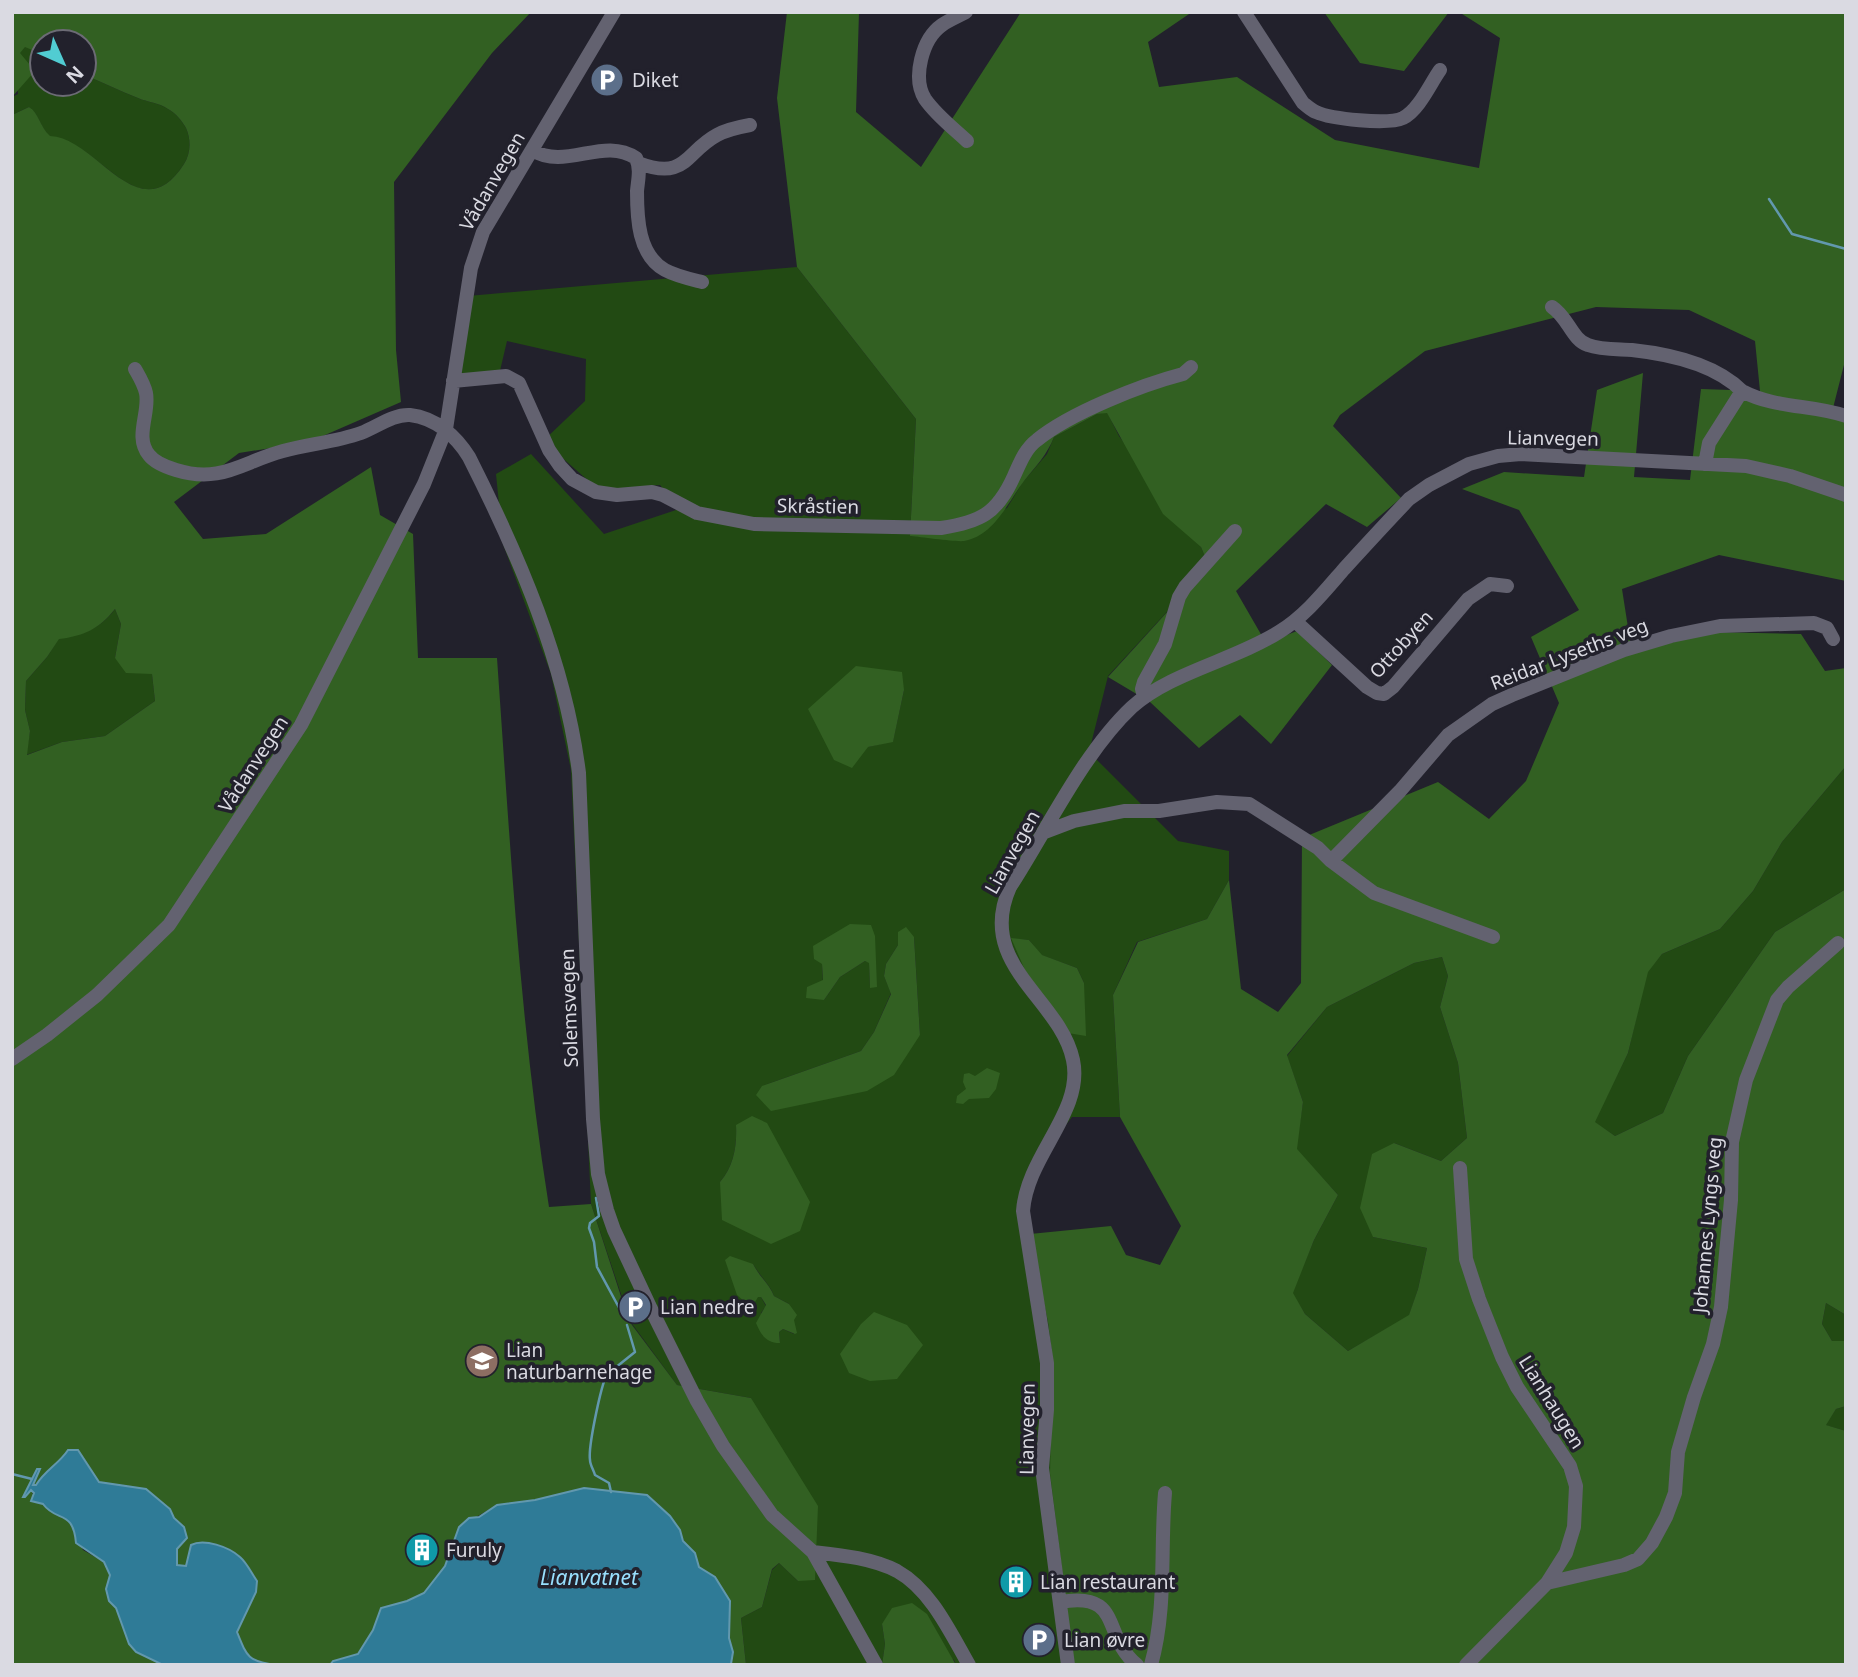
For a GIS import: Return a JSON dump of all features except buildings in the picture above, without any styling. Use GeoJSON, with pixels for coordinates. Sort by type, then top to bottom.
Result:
{"type":"FeatureCollection","features":[{"type":"Feature","properties":{"kind":"street","name":"Vådanvegen"},"geometry":{"type":"LineString","coordinates":[[12,1059],[47,1035],[117,978],[169,925],[301,725],[424,484],[446,429],[476,249],[496,207],[614,12]]}},
{"type":"Feature","properties":{"kind":"street"},"geometry":{"type":"LineString","coordinates":[[966,12],[937,29],[923,54],[919,74],[925,99],[967,141]]}},
{"type":"Feature","properties":{"kind":"street"},"geometry":{"type":"LineString","coordinates":[[1244,12],[1303,103],[1317,113],[1355,119],[1403,118],[1413,109],[1440,70]]}},
{"type":"Feature","properties":{"kind":"street"},"geometry":{"type":"LineString","coordinates":[[532,150],[557,158],[612,150],[631,155],[638,163],[676,167],[687,162],[718,134],[750,125]]}},
{"type":"Feature","properties":{"kind":"street"},"geometry":{"type":"LineString","coordinates":[[638,163],[638,212],[643,245],[650,257],[666,271],[702,282]]}},
{"type":"Feature","properties":{"kind":"street"},"geometry":{"type":"LineString","coordinates":[[1552,307],[1562,313],[1571,330],[1588,345],[1648,352],[1680,360],[1725,377],[1742,391],[1765,401],[1842,415]]}},
{"type":"Feature","properties":{"kind":"street","name":"Skråstien"},"geometry":{"type":"LineString","coordinates":[[453,380],[506,376],[519,383],[549,450],[560,466],[572,479],[596,492],[617,495],[652,492],[697,513],[754,524],[941,528],[968,524],[996,507],[1026,451],[1050,431],[1093,408],[1183,374],[1191,367]]}},
{"type":"Feature","properties":{"kind":"street"},"geometry":{"type":"LineString","coordinates":[[135,369],[146,391],[143,434],[146,451],[158,463],[194,475],[226,473],[279,452],[360,433],[402,415],[413,415],[446,429]]}},
{"type":"Feature","properties":{"kind":"street"},"geometry":{"type":"LineString","coordinates":[[1705,464],[1709,443],[1742,391]]}},
{"type":"Feature","properties":{"kind":"street","name":"Solemsvegen"},"geometry":{"type":"LineString","coordinates":[[446,429],[469,457],[514,552],[556,668],[572,727],[579,773],[594,1148],[607,1210],[651,1309],[723,1446],[772,1516],[813,1552],[876,1665]]}},
{"type":"Feature","properties":{"kind":"street","name":"Lianvegen"},"geometry":{"type":"LineString","coordinates":[[1068,1665],[1042,1468],[1047,1410],[1047,1363],[1023,1211],[1027,1186],[1038,1158],[1071,1099],[1075,1073],[1069,1047],[1009,955],[1001,918],[1002,907],[1010,887],[1101,743],[1126,712],[1144,697],[1182,677],[1259,644],[1295,621],[1409,499],[1469,464],[1498,456],[1534,454],[1746,466],[1790,476],[1846,495]]}},
{"type":"Feature","properties":{"kind":"street"},"geometry":{"type":"LineString","coordinates":[[1144,697],[1144,682],[1165,644],[1179,597],[1235,531]]}},
{"type":"Feature","properties":{"kind":"street","name":"Ottobyen"},"geometry":{"type":"LineString","coordinates":[[1295,621],[1319,640],[1367,687],[1384,694],[1393,687],[1468,598],[1490,584],[1507,586]]}},
{"type":"Feature","properties":{"kind":"street","name":"Reidar Lyseths veg"},"geometry":{"type":"LineString","coordinates":[[1331,861],[1400,791],[1448,735],[1492,704],[1512,695],[1644,643],[1707,628],[1814,623],[1828,628],[1833,639]]}},
{"type":"Feature","properties":{"kind":"street"},"geometry":{"type":"LineString","coordinates":[[1045,832],[1074,821],[1124,811],[1159,811],[1233,802],[1249,804],[1318,848],[1374,893],[1493,937]]}},
{"type":"Feature","properties":{"kind":"street","name":"Johannes Lyngs veg"},"geometry":{"type":"LineString","coordinates":[[1547,1583],[1624,1565],[1638,1559],[1652,1543],[1666,1517],[1675,1493],[1678,1452],[1693,1397],[1713,1344],[1721,1307],[1731,1200],[1732,1143],[1746,1080],[1777,1000],[1838,943]]}},
{"type":"Feature","properties":{"kind":"street","name":"Lianhaugen"},"geometry":{"type":"LineString","coordinates":[[1460,1168],[1466,1259],[1479,1300],[1517,1387],[1570,1466],[1575,1479],[1576,1519],[1566,1553],[1547,1583],[1466,1665]]}},
{"type":"Feature","properties":{"kind":"street"},"geometry":{"type":"LineString","coordinates":[[1151,1665],[1160,1614],[1165,1493]]}},
{"type":"Feature","properties":{"kind":"street"},"geometry":{"type":"LineString","coordinates":[[813,1552],[888,1567],[909,1579],[933,1605],[969,1665]]}},
{"type":"Feature","properties":{"kind":"street"},"geometry":{"type":"LineString","coordinates":[[1060,1602],[1087,1599],[1101,1606],[1122,1648],[1137,1665]]}},
{"type":"Feature","properties":{"kind":"green space"},"geometry":{"type":"Polygon","coordinates":[[[12,12],[531,12],[492,53],[394,182],[396,350],[401,402],[309,442],[239,453],[174,502],[203,539],[266,534],[371,467],[380,515],[413,534],[418,658],[497,658],[523,1002],[549,1207],[591,1204],[629,1321],[677,1385],[751,1398],[818,1506],[815,1580],[798,1581],[779,1563],[772,1569],[762,1607],[741,1618],[746,1665],[730,1665],[733,1652],[729,1638],[730,1601],[715,1577],[699,1567],[680,1530],[611,1492],[584,1488],[535,1500],[497,1505],[459,1527],[445,1566],[424,1593],[381,1608],[373,1630],[358,1654],[333,1661],[330,1665],[264,1664],[248,1657],[237,1632],[256,1592],[191,1545],[186,1566],[176,1565],[177,1549],[184,1527],[174,1518],[170,1509],[146,1489],[99,1482],[78,1450],[68,1451],[33,1485],[40,1470],[37,1470],[31,1489],[36,1503],[43,1503],[47,1509],[69,1519],[83,1550],[104,1562],[110,1575],[106,1588],[109,1601],[116,1608],[129,1644],[136,1652],[163,1665],[12,1665],[12,115],[29,107],[50,136],[67,140],[134,186],[151,189],[167,183],[184,164],[190,146],[186,128],[171,111],[98,81],[98,28],[28,28],[28,48],[25,47],[20,53],[28,63],[28,79],[12,97],[12,12]],[[115,609],[103,622],[90,630],[59,639],[26,681],[25,710],[30,731],[27,755],[62,742],[105,736],[155,701],[152,674],[126,673],[115,658],[121,624],[115,609]]]}},
{"type":"Feature","properties":{"kind":"green space"},"geometry":{"type":"Polygon","coordinates":[[[787,12],[859,12],[856,112],[921,167],[1021,12],[1192,12],[1148,42],[1159,87],[1237,77],[1335,140],[1479,168],[1500,38],[1459,12],[1846,12],[1846,357],[1833,408],[1846,412],[1846,581],[1719,555],[1622,589],[1632,653],[1712,632],[1801,634],[1825,671],[1846,668],[1846,766],[1782,842],[1753,891],[1720,929],[1662,954],[1648,972],[1628,1053],[1595,1122],[1615,1136],[1663,1113],[1688,1056],[1775,932],[1846,889],[1846,1315],[1826,1303],[1822,1324],[1832,1341],[1846,1341],[1846,1406],[1836,1409],[1826,1425],[1846,1431],[1846,1665],[1074,1665],[1050,1473],[1053,1362],[1048,1322],[1030,1234],[1111,1226],[1126,1255],[1160,1265],[1181,1226],[1120,1117],[1113,995],[1138,942],[1207,919],[1229,880],[1241,989],[1278,1012],[1301,983],[1302,838],[1438,782],[1489,819],[1526,781],[1559,703],[1531,637],[1579,610],[1519,510],[1462,489],[1504,472],[1584,477],[1597,390],[1643,373],[1634,477],[1690,480],[1701,389],[1760,391],[1755,341],[1689,310],[1596,307],[1425,351],[1340,415],[1333,426],[1401,498],[1367,527],[1326,504],[1236,591],[1266,643],[1297,631],[1332,665],[1271,744],[1240,715],[1199,748],[1150,702],[1108,677],[1209,566],[1201,547],[1163,514],[1107,413],[1097,414],[1054,437],[1045,455],[999,517],[975,538],[964,541],[910,536],[916,419],[797,267],[777,98],[787,12]],[[1442,957],[1414,963],[1327,1007],[1287,1055],[1303,1102],[1297,1149],[1338,1195],[1314,1240],[1293,1293],[1305,1314],[1348,1351],[1409,1315],[1427,1248],[1373,1237],[1360,1208],[1372,1154],[1394,1143],[1441,1161],[1467,1138],[1458,1063],[1440,1007],[1448,976],[1442,957]]]}},
{"type":"Feature","properties":{"kind":"green space"},"geometry":{"type":"Polygon","coordinates":[[[1324,12],[1449,12],[1404,71],[1360,63],[1324,12]]]}},
{"type":"Feature","properties":{"kind":"green space"},"geometry":{"type":"Polygon","coordinates":[[[12,29],[22,50],[25,46],[28,47],[28,98],[98,98],[98,81],[161,105],[179,117],[188,132],[190,146],[186,160],[167,183],[151,189],[134,186],[67,141],[50,137],[29,107],[12,115],[12,97],[18,94],[12,29]]]}},
{"type":"Feature","properties":{"kind":"green space"},"geometry":{"type":"Polygon","coordinates":[[[797,267],[916,419],[910,536],[937,537],[1007,508],[1022,483],[1047,454],[1054,437],[1097,414],[1107,412],[1119,436],[1201,547],[1209,566],[1108,676],[1089,752],[1178,841],[1229,851],[1229,880],[1207,919],[1137,942],[1113,995],[1120,1117],[1072,1117],[1047,1149],[1027,1201],[1030,1234],[1048,1322],[1053,1362],[1074,1665],[956,1665],[954,1660],[882,1624],[885,1644],[882,1665],[746,1665],[741,1618],[762,1607],[772,1570],[779,1563],[798,1581],[751,1398],[677,1385],[630,1321],[591,1204],[571,770],[551,674],[503,544],[496,474],[531,454],[604,534],[679,509],[660,485],[599,490],[543,441],[585,401],[586,359],[507,341],[499,375],[460,375],[468,296],[797,267]],[[904,690],[868,747],[893,741],[904,690]],[[875,936],[822,964],[824,1000],[840,977],[865,961],[869,962],[870,987],[875,936]],[[914,937],[898,945],[886,964],[884,976],[891,993],[874,1032],[861,1051],[762,1086],[920,1035],[914,937]],[[1012,939],[1084,983],[1077,968],[1041,955],[1029,940],[1012,939]],[[736,1125],[734,1155],[720,1182],[771,1243],[736,1125]],[[753,1264],[758,1297],[761,1297],[766,1306],[761,1313],[780,1343],[779,1332],[783,1329],[794,1334],[789,1304],[774,1296],[753,1264]]]}},
{"type":"Feature","properties":{"kind":"green space"},"geometry":{"type":"Polygon","coordinates":[[[115,609],[121,624],[115,658],[152,674],[155,701],[105,736],[62,742],[26,755],[30,731],[25,710],[26,681],[59,638],[90,630],[104,621],[115,609]]]}},
{"type":"Feature","properties":{"kind":"green space"},"geometry":{"type":"Polygon","coordinates":[[[856,666],[902,672],[904,690],[893,742],[868,747],[852,768],[834,760],[808,709],[856,666]]]}},
{"type":"Feature","properties":{"kind":"green space"},"geometry":{"type":"Polygon","coordinates":[[[1846,766],[1846,889],[1775,932],[1688,1056],[1663,1113],[1615,1136],[1594,1122],[1628,1053],[1647,972],[1662,954],[1720,929],[1753,891],[1782,842],[1846,766]]]}},
{"type":"Feature","properties":{"kind":"green space"},"geometry":{"type":"Polygon","coordinates":[[[850,924],[871,925],[875,936],[877,987],[870,988],[869,963],[865,961],[840,977],[824,1000],[806,998],[807,987],[823,980],[822,964],[814,959],[813,946],[850,924]]]}},
{"type":"Feature","properties":{"kind":"green space"},"geometry":{"type":"Polygon","coordinates":[[[906,927],[914,937],[920,1035],[894,1075],[867,1091],[771,1111],[756,1095],[762,1086],[861,1051],[874,1032],[891,994],[884,976],[886,964],[898,945],[898,932],[906,927]]]}},
{"type":"Feature","properties":{"kind":"green space"},"geometry":{"type":"Polygon","coordinates":[[[1011,938],[1029,940],[1042,955],[1077,968],[1084,983],[1086,1036],[1068,1033],[1025,970],[1011,938]]]}},
{"type":"Feature","properties":{"kind":"green space"},"geometry":{"type":"Polygon","coordinates":[[[1442,957],[1448,976],[1440,1007],[1458,1063],[1467,1138],[1441,1161],[1394,1143],[1373,1237],[1427,1248],[1418,1289],[1409,1316],[1348,1351],[1305,1314],[1292,1293],[1314,1240],[1338,1195],[1296,1149],[1303,1102],[1287,1056],[1327,1007],[1414,963],[1442,957]]]}},
{"type":"Feature","properties":{"kind":"green space"},"geometry":{"type":"Polygon","coordinates":[[[987,1068],[1000,1073],[996,1089],[989,1098],[956,1103],[957,1096],[966,1089],[964,1074],[975,1076],[987,1068]]]}},
{"type":"Feature","properties":{"kind":"green space"},"geometry":{"type":"Polygon","coordinates":[[[752,1116],[767,1123],[810,1202],[800,1231],[771,1244],[722,1220],[720,1182],[734,1155],[736,1125],[752,1116]]]}},
{"type":"Feature","properties":{"kind":"green space"},"geometry":{"type":"Polygon","coordinates":[[[730,1256],[753,1264],[774,1296],[789,1304],[797,1315],[794,1320],[797,1333],[783,1329],[779,1332],[780,1343],[771,1342],[762,1335],[756,1323],[766,1305],[761,1297],[755,1302],[745,1302],[737,1295],[725,1260],[730,1256]]]}},
{"type":"Feature","properties":{"kind":"green space"},"geometry":{"type":"Polygon","coordinates":[[[1826,1303],[1846,1315],[1846,1341],[1832,1341],[1822,1324],[1826,1303]]]}},
{"type":"Feature","properties":{"kind":"green space"},"geometry":{"type":"Polygon","coordinates":[[[874,1312],[907,1325],[923,1345],[897,1379],[870,1381],[849,1373],[840,1354],[861,1324],[874,1312]]]}},
{"type":"Feature","properties":{"kind":"green space"},"geometry":{"type":"Polygon","coordinates":[[[1846,1406],[1846,1431],[1825,1425],[1836,1409],[1846,1406]]]}},
{"type":"Feature","properties":{"kind":"green space"},"geometry":{"type":"Polygon","coordinates":[[[912,1603],[927,1614],[956,1665],[882,1665],[885,1644],[882,1624],[892,1608],[912,1603]]]}},
{"type":"Feature","properties":{"kind":"water"},"geometry":{"type":"Polygon","coordinates":[[[68,1450],[78,1450],[99,1482],[146,1489],[170,1509],[174,1518],[184,1527],[187,1538],[177,1549],[177,1565],[186,1566],[191,1545],[196,1543],[223,1547],[243,1559],[257,1581],[256,1592],[237,1632],[250,1656],[259,1662],[275,1665],[163,1665],[136,1652],[129,1644],[116,1608],[109,1601],[106,1589],[110,1575],[104,1562],[76,1543],[72,1525],[68,1521],[48,1510],[43,1504],[31,1501],[34,1493],[31,1490],[23,1497],[37,1469],[40,1469],[33,1485],[36,1485],[68,1450]]]}},
{"type":"Feature","properties":{"kind":"water","name":"Lianvatnet"},"geometry":{"type":"Polygon","coordinates":[[[584,1488],[647,1495],[670,1516],[680,1530],[683,1541],[695,1553],[699,1567],[715,1577],[730,1601],[729,1638],[733,1652],[731,1664],[330,1665],[333,1661],[358,1654],[373,1630],[381,1608],[424,1593],[445,1566],[459,1527],[469,1518],[479,1517],[497,1505],[535,1500],[584,1488]]]}},
{"type":"Feature","properties":{"kind":"waterway"},"geometry":{"type":"LineString","coordinates":[[1769,199],[1792,234],[1846,249]]}},
{"type":"Feature","properties":{"kind":"waterway"},"geometry":{"type":"LineString","coordinates":[[596,1198],[599,1216],[590,1223],[589,1228],[597,1267],[623,1315]]}},
{"type":"Feature","properties":{"kind":"waterway"},"geometry":{"type":"LineString","coordinates":[[611,1492],[609,1483],[595,1475],[590,1462],[591,1442],[607,1374],[635,1352],[627,1325]]}},
{"type":"Feature","properties":{"kind":"waterway"},"geometry":{"type":"LineString","coordinates":[[12,1474],[32,1479]]}},
{"type":"Feature","properties":{"kind":"place","name":"Diket"},"geometry":{"type":"Point","coordinates":[607,80]}},
{"type":"Feature","properties":{"kind":"place","name":"Lian nedre"},"geometry":{"type":"Point","coordinates":[635,1307]}},
{"type":"Feature","properties":{"kind":"place","name":"Lian naturbarnehage"},"geometry":{"type":"Point","coordinates":[482,1361]}},
{"type":"Feature","properties":{"kind":"place","name":"Furuly"},"geometry":{"type":"Point","coordinates":[422,1550]}},
{"type":"Feature","properties":{"kind":"place","name":"Lian restaurant"},"geometry":{"type":"Point","coordinates":[1016,1582]}},
{"type":"Feature","properties":{"kind":"place","name":"Lian øvre"},"geometry":{"type":"Point","coordinates":[1039,1640]}}]}
